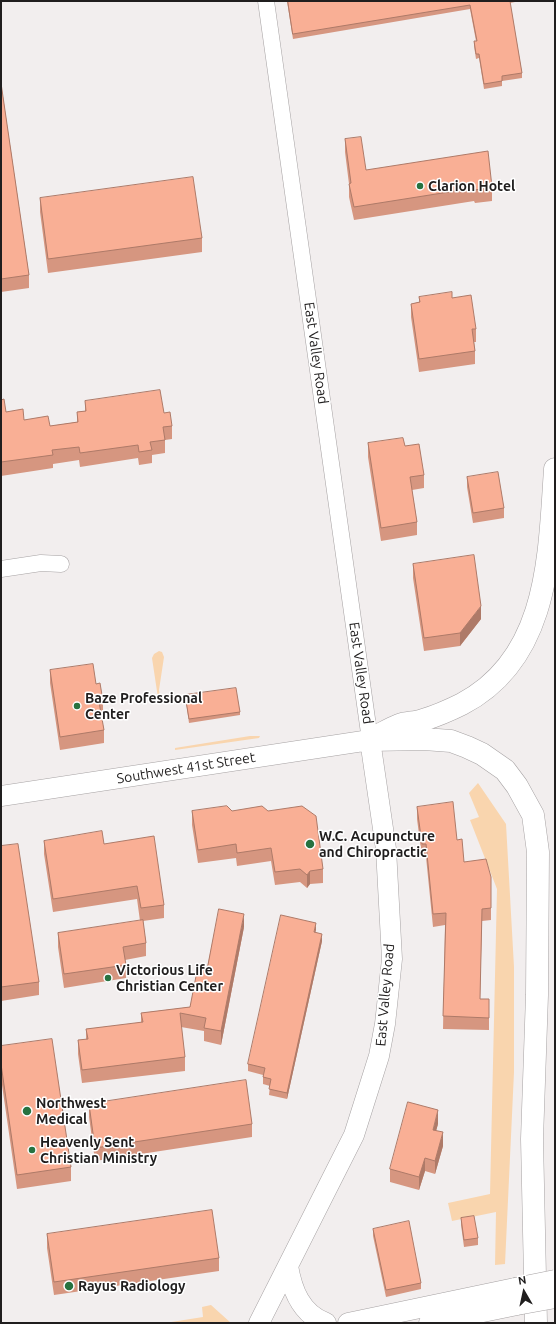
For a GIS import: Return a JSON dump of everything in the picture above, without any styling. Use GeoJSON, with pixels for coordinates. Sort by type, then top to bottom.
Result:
{"type":"FeatureCollection","features":[{"type":"Feature","properties":{"kind":"highway"},"geometry":{"type":"LineString","coordinates":[[370,740],[399,725],[422,721],[462,704],[474,697],[498,677],[517,654],[532,624],[547,568],[555,469]]}},
{"type":"Feature","properties":{"kind":"highway"},"geometry":{"type":"LineString","coordinates":[[370,740],[424,739],[451,741],[467,747],[482,754],[505,770],[517,786],[533,815],[538,852],[537,995],[532,1138],[536,1323]]}},
{"type":"Feature","properties":{"kind":"main road","name":"Southwest 41st Street"},"geometry":{"type":"LineString","coordinates":[[1,796],[370,740]]}},
{"type":"Feature","properties":{"kind":"main road","name":"East Valley Road"},"geometry":{"type":"LineString","coordinates":[[259,1323],[354,1135],[368,1096],[379,1056],[385,1024],[392,960],[386,849],[370,740]]}},
{"type":"Feature","properties":{"kind":"main road"},"geometry":{"type":"LineString","coordinates":[[288,1266],[292,1286],[298,1300],[316,1317],[326,1323]]}},
{"type":"Feature","properties":{"kind":"main road"},"geometry":{"type":"LineString","coordinates":[[429,1323],[516,1296],[555,1280]]}},
{"type":"Feature","properties":{"kind":"main road"},"geometry":{"type":"LineString","coordinates":[[348,1323],[516,1296],[555,1298]]}},
{"type":"Feature","properties":{"kind":"street","name":"East Valley Road"},"geometry":{"type":"LineString","coordinates":[[266,1],[370,740]]}},
{"type":"Feature","properties":{"kind":"street"},"geometry":{"type":"LineString","coordinates":[[1,569],[41,563],[61,564]]}},
{"type":"Feature","properties":{"kind":"shaded area"},"geometry":{"type":"Polygon","coordinates":[[[159,651],[162,652],[164,657],[159,690],[160,698],[158,698],[152,658],[154,654],[159,651]]]}},
{"type":"Feature","properties":{"kind":"shaded area"},"geometry":{"type":"Polygon","coordinates":[[[250,736],[260,736],[259,738],[175,750],[175,748],[250,736]]]}},
{"type":"Feature","properties":{"kind":"shaded area"},"geometry":{"type":"Polygon","coordinates":[[[478,783],[506,824],[514,967],[514,1072],[505,1264],[495,1265],[496,1212],[452,1221],[448,1203],[490,1194],[497,889],[470,820],[479,817],[469,793],[478,783]]]}},
{"type":"Feature","properties":{"kind":"shaded area"},"geometry":{"type":"Polygon","coordinates":[[[211,1305],[231,1323],[165,1323],[203,1317],[202,1307],[211,1305]]]}},
{"type":"Feature","properties":{"kind":"building"},"geometry":{"type":"Polygon","coordinates":[[[288,1],[510,1],[522,73],[502,76],[502,81],[484,84],[479,54],[476,54],[474,41],[477,41],[470,5],[293,34],[288,1]]]}},
{"type":"Feature","properties":{"kind":"building"},"geometry":{"type":"Polygon","coordinates":[[[1,83],[29,275],[1,279],[1,83]]]}},
{"type":"Feature","properties":{"kind":"building","name":"Clarion Hotel"},"geometry":{"type":"Polygon","coordinates":[[[361,137],[366,170],[488,151],[492,187],[475,190],[474,188],[354,207],[349,184],[351,183],[345,139],[361,137]]]}},
{"type":"Feature","properties":{"kind":"building"},"geometry":{"type":"Polygon","coordinates":[[[193,177],[202,238],[48,259],[40,198],[193,177]]]}},
{"type":"Feature","properties":{"kind":"building"},"geometry":{"type":"Polygon","coordinates":[[[452,292],[452,298],[471,295],[476,329],[472,329],[475,351],[419,359],[411,304],[420,302],[419,297],[452,292]]]}},
{"type":"Feature","properties":{"kind":"building"},"geometry":{"type":"Polygon","coordinates":[[[160,390],[164,413],[170,412],[172,426],[163,427],[165,440],[150,442],[152,450],[139,452],[138,445],[80,453],[79,447],[52,450],[53,455],[1,462],[1,400],[4,399],[6,412],[23,409],[24,420],[48,416],[50,426],[78,422],[77,412],[86,411],[85,401],[160,390]]]}},
{"type":"Feature","properties":{"kind":"building"},"geometry":{"type":"Polygon","coordinates":[[[403,438],[405,446],[419,444],[424,475],[410,477],[417,522],[381,528],[368,443],[403,438]]]}},
{"type":"Feature","properties":{"kind":"building"},"geometry":{"type":"Polygon","coordinates":[[[498,472],[504,508],[473,513],[467,477],[498,472]]]}},
{"type":"Feature","properties":{"kind":"building"},"geometry":{"type":"Polygon","coordinates":[[[474,555],[481,606],[460,633],[424,638],[413,564],[474,555]]]}},
{"type":"Feature","properties":{"kind":"building","name":"Baze Professional Center"},"geometry":{"type":"Polygon","coordinates":[[[93,664],[96,684],[100,683],[103,701],[99,702],[104,730],[60,737],[50,670],[93,664]]]}},
{"type":"Feature","properties":{"kind":"building"},"geometry":{"type":"Polygon","coordinates":[[[236,688],[240,712],[189,719],[185,695],[236,688]]]}},
{"type":"Feature","properties":{"kind":"building"},"geometry":{"type":"Polygon","coordinates":[[[453,802],[457,840],[462,839],[464,862],[486,859],[491,877],[491,908],[482,909],[480,999],[489,999],[489,1018],[443,1016],[446,913],[433,914],[426,844],[422,844],[417,807],[453,802]]]}},
{"type":"Feature","properties":{"kind":"building"},"geometry":{"type":"Polygon","coordinates":[[[227,806],[232,811],[262,806],[268,811],[302,806],[316,816],[323,869],[310,871],[307,875],[300,869],[275,872],[271,848],[237,853],[236,844],[198,850],[192,811],[227,806]]]}},
{"type":"Feature","properties":{"kind":"building"},"geometry":{"type":"Polygon","coordinates":[[[102,831],[104,844],[154,836],[164,905],[141,908],[137,886],[53,899],[44,841],[102,831]]]}},
{"type":"Feature","properties":{"kind":"building"},"geometry":{"type":"Polygon","coordinates":[[[18,844],[39,982],[1,987],[1,846],[18,844]]]}},
{"type":"Feature","properties":{"kind":"building"},"geometry":{"type":"Polygon","coordinates":[[[219,909],[244,914],[221,1031],[204,1028],[206,1018],[180,1013],[185,1057],[82,1070],[78,1040],[88,1039],[86,1029],[143,1022],[141,1013],[190,1007],[198,966],[207,968],[219,909]]]}},
{"type":"Feature","properties":{"kind":"building"},"geometry":{"type":"Polygon","coordinates":[[[281,915],[316,923],[314,932],[322,934],[287,1093],[269,1089],[271,1079],[263,1077],[265,1068],[248,1064],[281,915]]]}},
{"type":"Feature","properties":{"kind":"building"},"geometry":{"type":"Polygon","coordinates":[[[143,920],[146,943],[123,947],[126,965],[64,974],[58,933],[143,920]]]}},
{"type":"Feature","properties":{"kind":"building"},"geometry":{"type":"Polygon","coordinates":[[[52,1039],[71,1167],[17,1175],[1,1064],[1,1046],[52,1039]]]}},
{"type":"Feature","properties":{"kind":"building"},"geometry":{"type":"Polygon","coordinates":[[[246,1080],[252,1124],[95,1148],[89,1104],[246,1080]]]}},
{"type":"Feature","properties":{"kind":"building"},"geometry":{"type":"Polygon","coordinates":[[[408,1102],[438,1110],[433,1130],[443,1132],[435,1161],[425,1158],[419,1177],[390,1169],[408,1102]]]}},
{"type":"Feature","properties":{"kind":"building"},"geometry":{"type":"Polygon","coordinates":[[[212,1210],[219,1258],[54,1282],[47,1234],[212,1210]]]}},
{"type":"Feature","properties":{"kind":"building"},"geometry":{"type":"Polygon","coordinates":[[[474,1216],[478,1238],[464,1240],[461,1218],[474,1216]]]}},
{"type":"Feature","properties":{"kind":"building"},"geometry":{"type":"Polygon","coordinates":[[[409,1221],[421,1283],[386,1290],[373,1229],[409,1221]]]}},
{"type":"Feature","properties":{"kind":"place","name":"Clarion Hotel"},"geometry":{"type":"Point","coordinates":[420,186]}},
{"type":"Feature","properties":{"kind":"place","name":"Baze Professional Center"},"geometry":{"type":"Point","coordinates":[77,706]}},
{"type":"Feature","properties":{"kind":"place","name":"W.C. Acupuncture and Chiropractic"},"geometry":{"type":"Point","coordinates":[310,844]}},
{"type":"Feature","properties":{"kind":"place","name":"Victorious Life Christian Center"},"geometry":{"type":"Point","coordinates":[108,978]}},
{"type":"Feature","properties":{"kind":"place","name":"Northwest Medical"},"geometry":{"type":"Point","coordinates":[27,1111]}},
{"type":"Feature","properties":{"kind":"place","name":"Heavenly Sent Christian Ministry"},"geometry":{"type":"Point","coordinates":[32,1150]}},
{"type":"Feature","properties":{"kind":"place","name":"Rayus Radiology"},"geometry":{"type":"Point","coordinates":[69,1286]}}]}
